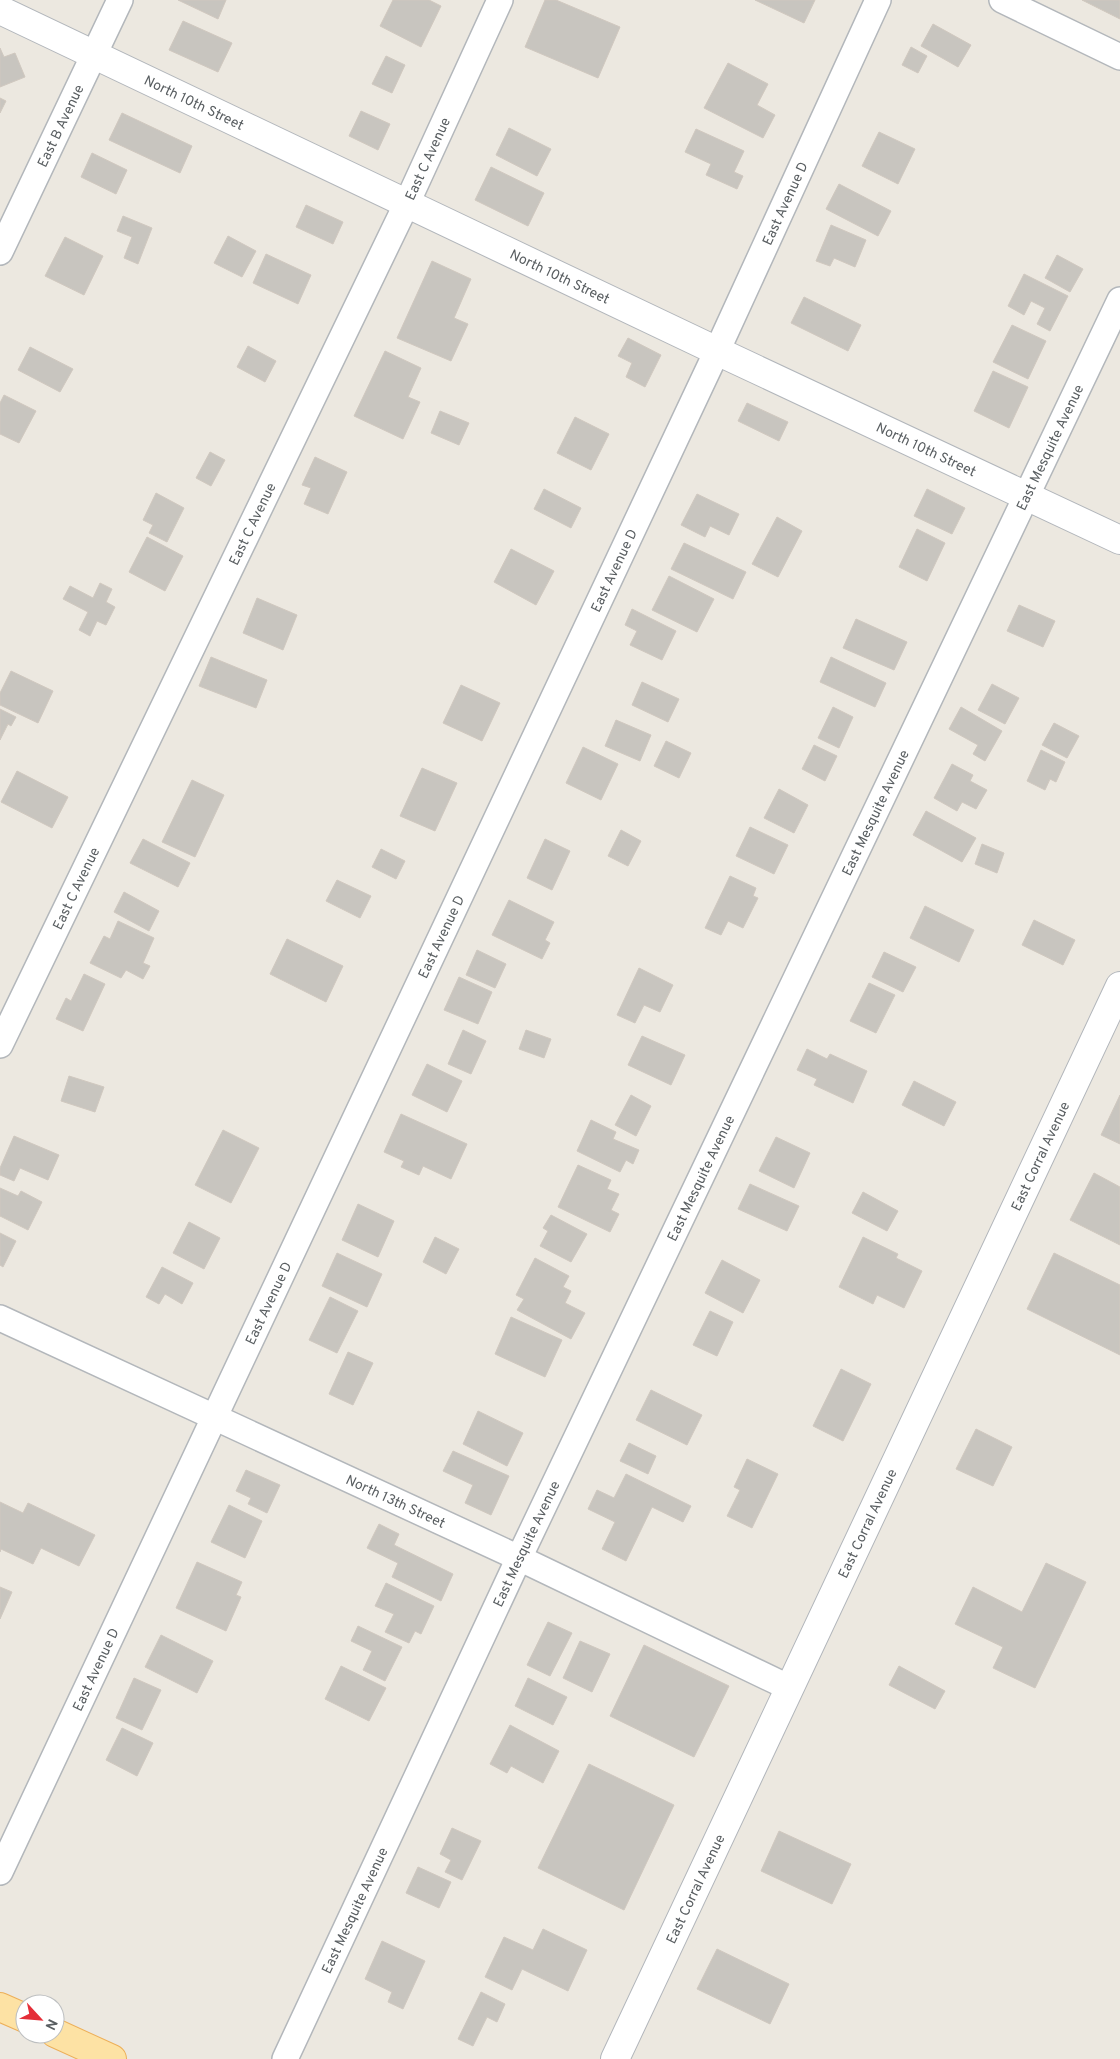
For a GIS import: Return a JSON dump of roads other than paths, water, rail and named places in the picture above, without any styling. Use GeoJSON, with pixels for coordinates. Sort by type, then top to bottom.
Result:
{"type":"FeatureCollection","features":[{"type":"Feature","properties":{"kind":"main road"},"geometry":{"type":"LineString","coordinates":[[0,2007],[15,2014]]}},
{"type":"Feature","properties":{"kind":"main road"},"geometry":{"type":"LineString","coordinates":[[65,2037],[112,2059]]}},
{"type":"Feature","properties":{"kind":"street","name":"East B Avenue"},"geometry":{"type":"LineString","coordinates":[[0,252],[120,0]]}},
{"type":"Feature","properties":{"kind":"street","name":"East C Avenue"},"geometry":{"type":"LineString","coordinates":[[0,1045],[407,203],[500,0]]}},
{"type":"Feature","properties":{"kind":"street","name":"East Avenue D"},"geometry":{"type":"LineString","coordinates":[[0,1872],[717,351],[878,0]]}},
{"type":"Feature","properties":{"kind":"street"},"geometry":{"type":"LineString","coordinates":[[1002,0],[1120,56]]}},
{"type":"Feature","properties":{"kind":"street","name":"North 10th Street"},"geometry":{"type":"LineString","coordinates":[[0,10],[717,351],[1120,540]]}},
{"type":"Feature","properties":{"kind":"street","name":"East Mesquite Avenue"},"geometry":{"type":"LineString","coordinates":[[285,2059],[519,1558],[1120,300]]}},
{"type":"Feature","properties":{"kind":"street","name":"East Corral Avenue"},"geometry":{"type":"LineString","coordinates":[[615,2059],[1120,986]]}},
{"type":"Feature","properties":{"kind":"street","name":"North 13th Street"},"geometry":{"type":"LineString","coordinates":[[0,1318],[519,1558],[790,1688]]}}]}
